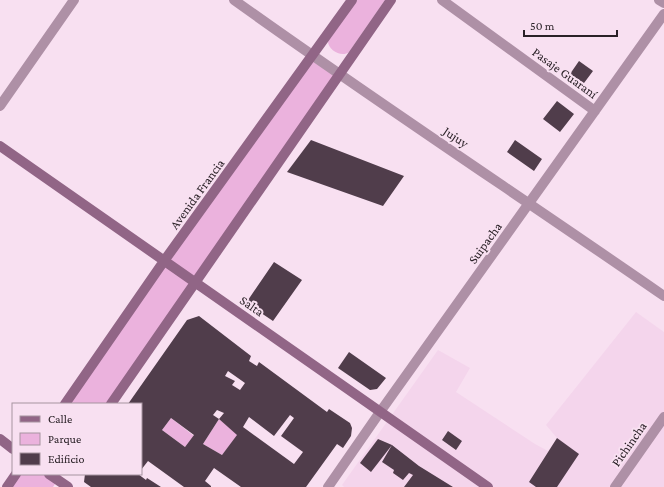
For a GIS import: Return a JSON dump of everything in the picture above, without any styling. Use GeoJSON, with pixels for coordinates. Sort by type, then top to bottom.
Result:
{"type":"FeatureCollection","features":[{"type":"Feature","properties":{"kind":"street"},"geometry":{"type":"LineString","coordinates":[[0,106],[74,0]]}},
{"type":"Feature","properties":{"kind":"street","name":"Jujuy"},"geometry":{"type":"LineString","coordinates":[[234,0],[340,75],[530,203],[664,296]]}},
{"type":"Feature","properties":{"kind":"street","name":"Avenida Francia"},"geometry":{"type":"LineString","coordinates":[[66,403],[164,261],[352,0]]}},
{"type":"Feature","properties":{"kind":"street"},"geometry":{"type":"LineString","coordinates":[[112,403],[392,0]]}},
{"type":"Feature","properties":{"kind":"street","name":"Pasaje Guaraní"},"geometry":{"type":"LineString","coordinates":[[442,0],[595,111]]}},
{"type":"Feature","properties":{"kind":"street"},"geometry":{"type":"LineString","coordinates":[[659,0],[664,4]]}},
{"type":"Feature","properties":{"kind":"street","name":"Suipacha"},"geometry":{"type":"LineString","coordinates":[[328,487],[664,14]]}},
{"type":"Feature","properties":{"kind":"street","name":"Salta"},"geometry":{"type":"LineString","coordinates":[[0,146],[488,487]]}},
{"type":"Feature","properties":{"kind":"street","name":"Pichincha"},"geometry":{"type":"LineString","coordinates":[[615,487],[664,417]]}},
{"type":"Feature","properties":{"kind":"street"},"geometry":{"type":"LineString","coordinates":[[0,440],[12,447]]}},
{"type":"Feature","properties":{"kind":"street"},"geometry":{"type":"LineString","coordinates":[[7,487],[15,475]]}},
{"type":"Feature","properties":{"kind":"street"},"geometry":{"type":"LineString","coordinates":[[58,480],[68,487]]}},
{"type":"Feature","properties":{"kind":"shaded area"},"geometry":{"type":"Polygon","coordinates":[[[636,312],[664,332],[664,487],[344,487],[342,485],[438,350],[470,368],[456,392],[548,451],[557,438],[546,425],[636,312]]]}},
{"type":"Feature","properties":{"kind":"green space"},"geometry":{"type":"Polygon","coordinates":[[[357,0],[385,0],[349,52],[343,54],[336,52],[332,50],[328,44],[328,40],[357,0]]]}},
{"type":"Feature","properties":{"kind":"green space"},"geometry":{"type":"Polygon","coordinates":[[[313,56],[340,75],[112,403],[66,403],[313,56]]]}},
{"type":"Feature","properties":{"kind":"green space"},"geometry":{"type":"Polygon","coordinates":[[[171,418],[194,436],[185,447],[162,430],[171,418]]]}},
{"type":"Feature","properties":{"kind":"green space"},"geometry":{"type":"Polygon","coordinates":[[[219,419],[238,435],[222,455],[203,444],[219,419]]]}},
{"type":"Feature","properties":{"kind":"green space"},"geometry":{"type":"Polygon","coordinates":[[[15,475],[61,475],[53,487],[7,487],[15,475]]]}},
{"type":"Feature","properties":{"kind":"building"},"geometry":{"type":"Polygon","coordinates":[[[579,61],[593,71],[584,83],[570,74],[579,61]]]}},
{"type":"Feature","properties":{"kind":"building"},"geometry":{"type":"Polygon","coordinates":[[[557,101],[574,114],[560,132],[543,119],[557,101]]]}},
{"type":"Feature","properties":{"kind":"building"},"geometry":{"type":"Polygon","coordinates":[[[311,140],[404,176],[383,206],[287,172],[311,140]]]}},
{"type":"Feature","properties":{"kind":"building"},"geometry":{"type":"Polygon","coordinates":[[[515,140],[542,159],[534,171],[507,152],[515,140]]]}},
{"type":"Feature","properties":{"kind":"building"},"geometry":{"type":"Polygon","coordinates":[[[274,262],[302,280],[273,321],[246,303],[274,262]]]}},
{"type":"Feature","properties":{"kind":"building"},"geometry":{"type":"Polygon","coordinates":[[[199,316],[251,356],[249,361],[257,366],[259,362],[327,412],[329,409],[350,423],[352,428],[351,436],[343,448],[337,444],[306,487],[241,487],[214,468],[205,481],[211,487],[184,487],[148,461],[142,469],[142,403],[129,403],[187,320],[199,316]],[[228,371],[225,376],[235,381],[232,385],[240,390],[245,383],[228,371]],[[217,410],[213,415],[219,419],[224,413],[217,410]],[[290,415],[274,436],[249,417],[243,427],[294,464],[303,452],[281,436],[294,418],[290,415]],[[171,418],[162,430],[185,447],[194,435],[171,418]],[[219,419],[203,444],[222,455],[237,435],[219,419]]]}},
{"type":"Feature","properties":{"kind":"building"},"geometry":{"type":"Polygon","coordinates":[[[349,352],[386,378],[377,389],[370,390],[338,368],[349,352]]]}},
{"type":"Feature","properties":{"kind":"building"},"geometry":{"type":"Polygon","coordinates":[[[448,431],[462,441],[456,450],[442,440],[448,431]]]}},
{"type":"Feature","properties":{"kind":"building"},"geometry":{"type":"Polygon","coordinates":[[[557,438],[579,454],[557,487],[536,487],[529,482],[557,438]]]}},
{"type":"Feature","properties":{"kind":"building"},"geometry":{"type":"Polygon","coordinates":[[[378,439],[392,445],[371,472],[360,463],[378,439]]]}},
{"type":"Feature","properties":{"kind":"building"},"geometry":{"type":"Polygon","coordinates":[[[392,445],[419,466],[453,487],[404,487],[413,475],[409,473],[403,480],[393,473],[394,470],[382,462],[392,445]]]}},
{"type":"Feature","properties":{"kind":"building"},"geometry":{"type":"Polygon","coordinates":[[[85,475],[139,475],[161,487],[91,487],[84,482],[85,475]]]}}]}
